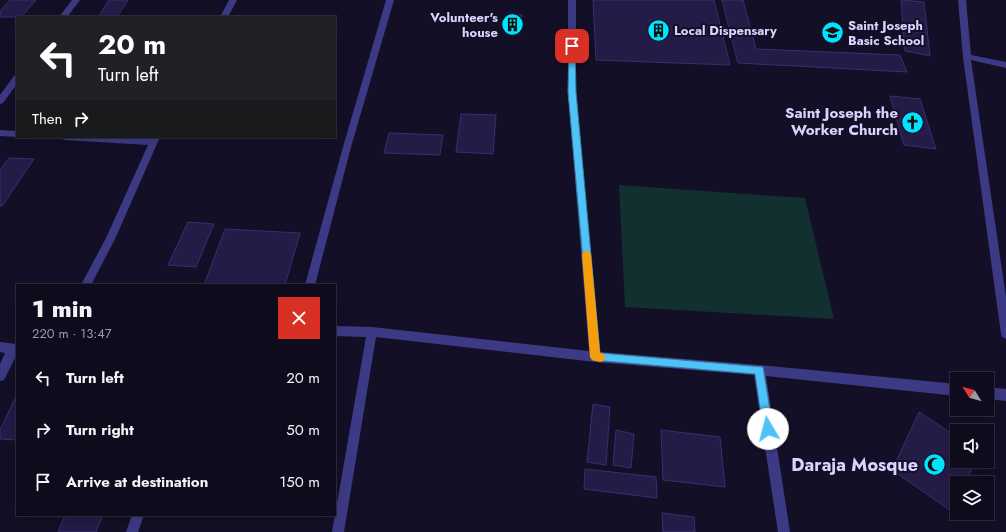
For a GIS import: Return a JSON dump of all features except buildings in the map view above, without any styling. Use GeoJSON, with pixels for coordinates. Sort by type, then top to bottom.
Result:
{"type":"FeatureCollection","features":[{"type":"Feature","properties":{"kind":"street"},"geometry":{"type":"LineString","coordinates":[[64,16],[76,0]]}},
{"type":"Feature","properties":{"kind":"street"},"geometry":{"type":"LineString","coordinates":[[224,16],[232,0]]}},
{"type":"Feature","properties":{"kind":"street"},"geometry":{"type":"LineString","coordinates":[[310,284],[347,147],[390,0]]}},
{"type":"Feature","properties":{"kind":"street"},"geometry":{"type":"LineString","coordinates":[[572,0],[572,92],[595,357]]}},
{"type":"Feature","properties":{"kind":"street"},"geometry":{"type":"LineString","coordinates":[[962,0],[967,56],[1006,334]]}},
{"type":"Feature","properties":{"kind":"street"},"geometry":{"type":"LineString","coordinates":[[967,56],[1006,65]]}},
{"type":"Feature","properties":{"kind":"street"},"geometry":{"type":"LineString","coordinates":[[0,101],[16,79]]}},
{"type":"Feature","properties":{"kind":"street"},"geometry":{"type":"LineString","coordinates":[[0,133],[16,134]]}},
{"type":"Feature","properties":{"kind":"street"},"geometry":{"type":"LineString","coordinates":[[87,284],[110,239],[154,140],[94,138]]}},
{"type":"Feature","properties":{"kind":"street"},"geometry":{"type":"LineString","coordinates":[[336,331],[372,332],[595,357],[759,370],[950,389]]}},
{"type":"Feature","properties":{"kind":"street"},"geometry":{"type":"LineString","coordinates":[[338,532],[372,332]]}},
{"type":"Feature","properties":{"kind":"street"},"geometry":{"type":"LineString","coordinates":[[0,348],[15,349],[0,376]]}},
{"type":"Feature","properties":{"kind":"street"},"geometry":{"type":"LineString","coordinates":[[759,370],[784,532]]}},
{"type":"Feature","properties":{"kind":"street"},"geometry":{"type":"LineString","coordinates":[[994,394],[1006,395]]}},
{"type":"Feature","properties":{"kind":"street"},"geometry":{"type":"LineString","coordinates":[[132,532],[138,516]]}},
{"type":"Feature","properties":{"kind":"green space"},"geometry":{"type":"Polygon","coordinates":[[[619,185],[805,198],[834,319],[625,307],[619,185]]]}},
{"type":"Feature","properties":{"kind":"slow traffic"},"geometry":{"type":"LineString","coordinates":[[586,255],[595,357],[600,357]]}},
{"type":"Feature","properties":{"kind":"place","name":"Volunteer's house"},"geometry":{"type":"Point","coordinates":[513,24]}},
{"type":"Feature","properties":{"kind":"place","name":"Local Dispensary"},"geometry":{"type":"Point","coordinates":[658,30]}},
{"type":"Feature","properties":{"kind":"place","name":"Saint Joseph Basic School"},"geometry":{"type":"Point","coordinates":[832,32]}},
{"type":"Feature","properties":{"kind":"place","name":"Saint Joseph the Worker Church"},"geometry":{"type":"Point","coordinates":[913,122]}},
{"type":"Feature","properties":{"kind":"place","name":"Daraja Mosque"},"geometry":{"type":"Point","coordinates":[934,465]}},
{"type":"Feature","properties":{"kind":"route"},"geometry":{"type":"LineString","coordinates":[[572,46],[572,92],[595,357],[759,370],[768,429]]}}]}
